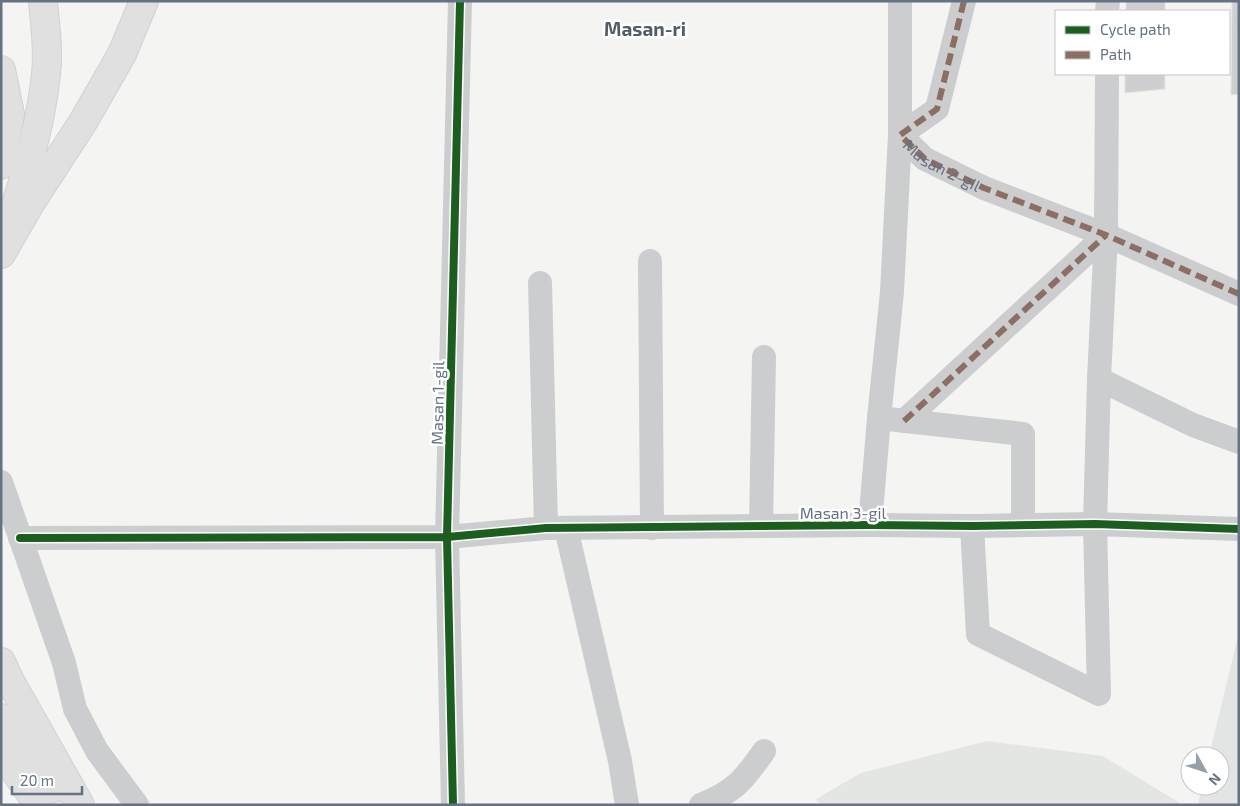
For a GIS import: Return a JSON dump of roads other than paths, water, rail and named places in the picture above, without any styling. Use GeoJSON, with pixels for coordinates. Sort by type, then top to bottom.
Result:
{"type":"FeatureCollection","features":[{"type":"Feature","properties":{"kind":"main road"},"geometry":{"type":"LineString","coordinates":[[1,248],[22,187],[38,124],[46,73],[46,35],[42,1]]}},
{"type":"Feature","properties":{"kind":"main road"},"geometry":{"type":"LineString","coordinates":[[1,254],[31,202],[83,122],[122,54],[144,1]]}},
{"type":"Feature","properties":{"kind":"main road"},"geometry":{"type":"LineString","coordinates":[[1,70],[10,114],[1,165]]}},
{"type":"Feature","properties":{"kind":"main road"},"geometry":{"type":"LineString","coordinates":[[1,662],[80,805]]}},
{"type":"Feature","properties":{"kind":"main road"},"geometry":{"type":"LineString","coordinates":[[1,718],[67,805]]}},
{"type":"Feature","properties":{"kind":"main road"},"geometry":{"type":"LineString","coordinates":[[1,752],[39,805]]}},
{"type":"Feature","properties":{"kind":"main road"},"geometry":{"type":"LineString","coordinates":[[1,784],[27,805]]}},
{"type":"Feature","properties":{"kind":"street","name":"Masan 1-gil"},"geometry":{"type":"LineString","coordinates":[[452,805],[447,538],[460,1]]}},
{"type":"Feature","properties":{"kind":"street"},"geometry":{"type":"LineString","coordinates":[[870,525],[892,292],[900,134],[900,1]]}},
{"type":"Feature","properties":{"kind":"street","name":"Masan 2-gil"},"geometry":{"type":"LineString","coordinates":[[964,1],[937,109],[900,134],[925,159],[984,188],[1106,235],[1239,294]]}},
{"type":"Feature","properties":{"kind":"street"},"geometry":{"type":"LineString","coordinates":[[972,526],[978,634],[1099,694],[1095,524],[1099,379],[1106,235],[1107,75]]}},
{"type":"Feature","properties":{"kind":"street"},"geometry":{"type":"LineString","coordinates":[[904,422],[1106,235]]}},
{"type":"Feature","properties":{"kind":"street"},"geometry":{"type":"LineString","coordinates":[[650,260],[652,528]]}},
{"type":"Feature","properties":{"kind":"street"},"geometry":{"type":"LineString","coordinates":[[540,284],[556,528],[620,761],[627,805]]}},
{"type":"Feature","properties":{"kind":"street"},"geometry":{"type":"LineString","coordinates":[[761,526],[764,357]]}},
{"type":"Feature","properties":{"kind":"street"},"geometry":{"type":"LineString","coordinates":[[1099,379],[1142,402],[1192,425],[1239,442]]}},
{"type":"Feature","properties":{"kind":"street"},"geometry":{"type":"LineString","coordinates":[[879,418],[1023,434],[1023,525]]}},
{"type":"Feature","properties":{"kind":"street"},"geometry":{"type":"LineString","coordinates":[[1,482],[64,662],[75,709],[97,751],[137,805]]}},
{"type":"Feature","properties":{"kind":"street","name":"Masan 3-gil"},"geometry":{"type":"LineString","coordinates":[[20,538],[447,538],[556,528],[870,525],[1095,524],[1239,529]]}},
{"type":"Feature","properties":{"kind":"street"},"geometry":{"type":"LineString","coordinates":[[701,805],[720,798],[745,778],[764,751]]}},
{"type":"Feature","properties":{"kind":"district","name":"Masan-ri"},"geometry":{"type":"Point","coordinates":[645,28]}}]}
